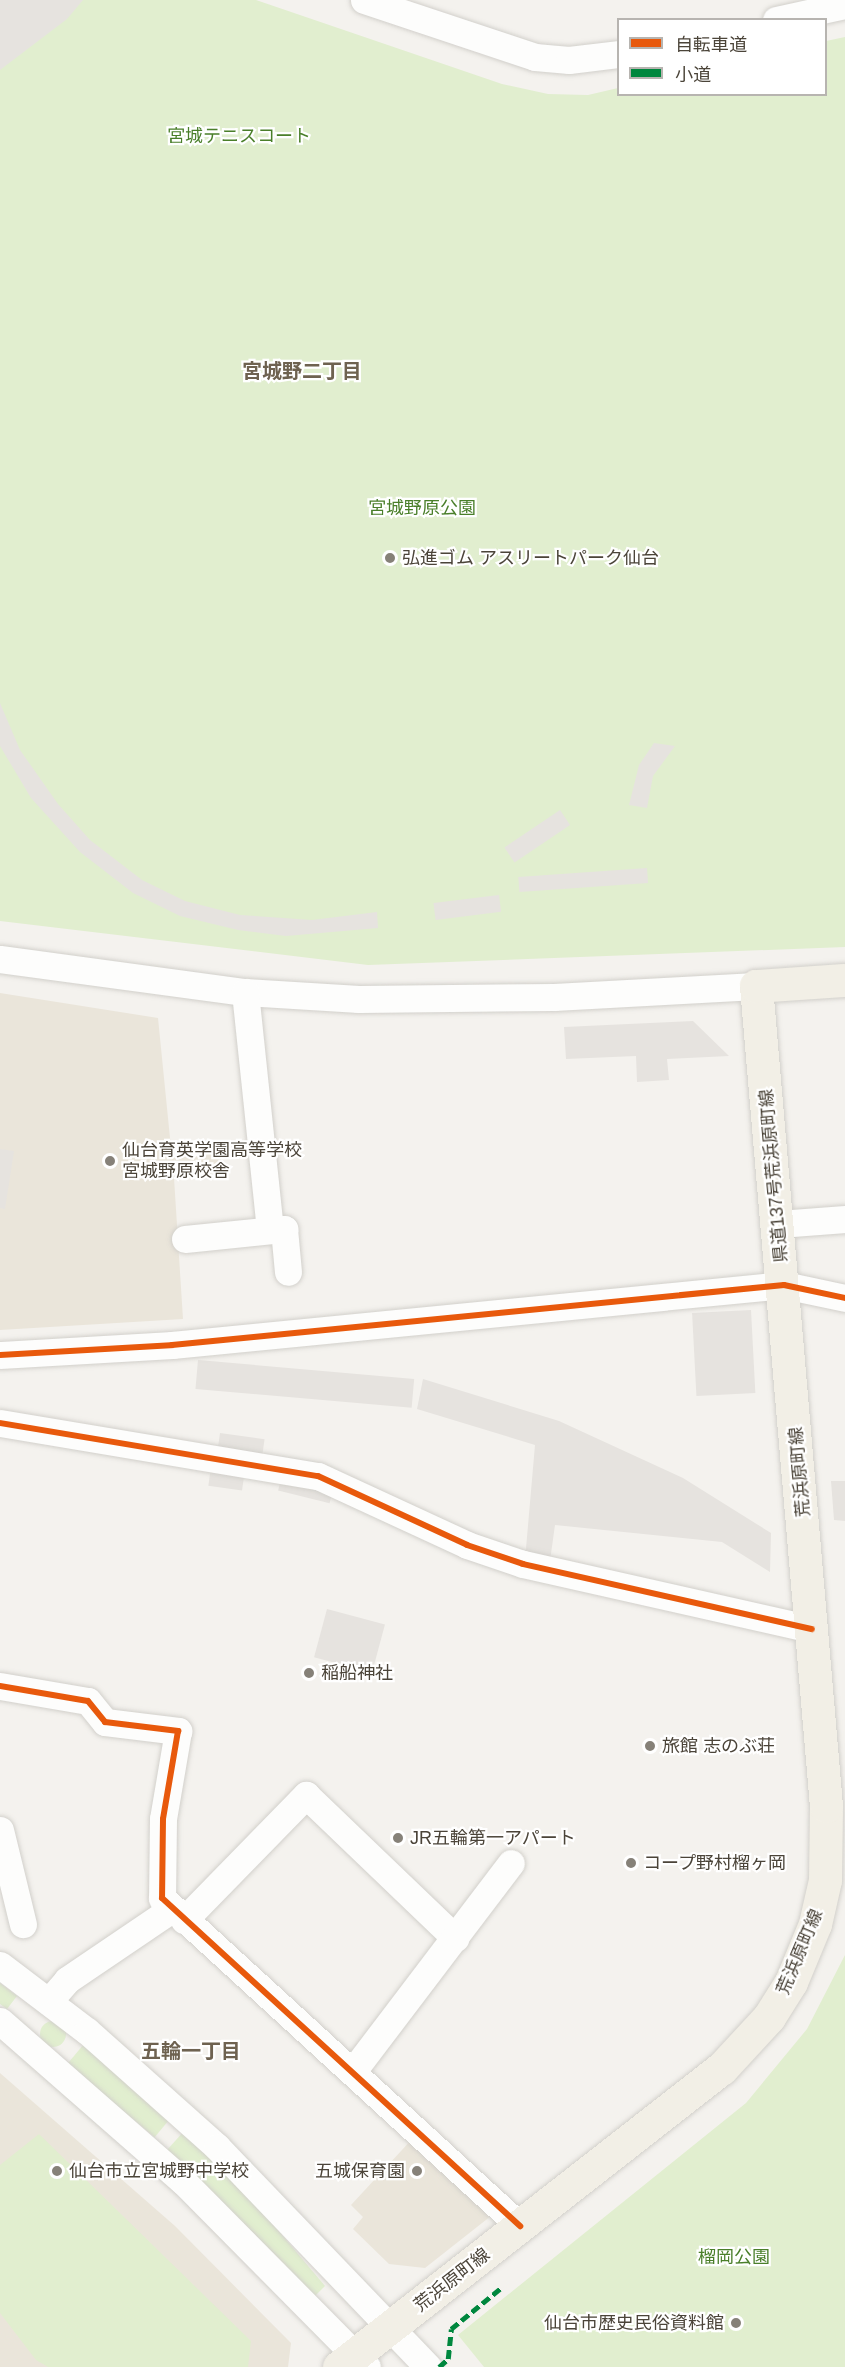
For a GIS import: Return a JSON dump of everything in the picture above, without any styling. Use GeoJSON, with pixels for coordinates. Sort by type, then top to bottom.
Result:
{"type":"FeatureCollection","features":[{"type":"Feature","properties":{"kind":"main road"},"geometry":{"type":"LineString","coordinates":[[756,986],[845,980]]}},
{"type":"Feature","properties":{"kind":"main road","name":"県道137号荒浜原町線"},"geometry":{"type":"LineString","coordinates":[[756,986],[791,1366]]}},
{"type":"Feature","properties":{"kind":"main road","name":"荒浜原町線"},"geometry":{"type":"LineString","coordinates":[[354,2363],[392,2327],[721,2069],[769,2017],[791,1982],[815,1924],[825,1880],[826,1806],[791,1366]]}},
{"type":"Feature","properties":{"kind":"street"},"geometry":{"type":"LineString","coordinates":[[364,0],[535,57],[569,60],[617,54]]}},
{"type":"Feature","properties":{"kind":"street"},"geometry":{"type":"LineString","coordinates":[[785,18],[845,5]]}},
{"type":"Feature","properties":{"kind":"street"},"geometry":{"type":"LineString","coordinates":[[0,958],[245,992],[394,999],[756,986]]}},
{"type":"Feature","properties":{"kind":"street"},"geometry":{"type":"LineString","coordinates":[[245,992],[270,1230]]}},
{"type":"Feature","properties":{"kind":"street"},"geometry":{"type":"LineString","coordinates":[[779,1224],[845,1219]]}},
{"type":"Feature","properties":{"kind":"street"},"geometry":{"type":"LineString","coordinates":[[185,1239],[284,1229],[288,1272]]}},
{"type":"Feature","properties":{"kind":"street"},"geometry":{"type":"LineString","coordinates":[[0,1355],[172,1346],[784,1285],[845,1298]]}},
{"type":"Feature","properties":{"kind":"street"},"geometry":{"type":"LineString","coordinates":[[0,1423],[318,1476],[467,1545],[523,1564],[812,1629]]}},
{"type":"Feature","properties":{"kind":"street"},"geometry":{"type":"LineString","coordinates":[[0,1686],[88,1701],[105,1722],[178,1731],[166,1784],[159,1871],[162,1898],[520,2226]]}},
{"type":"Feature","properties":{"kind":"street"},"geometry":{"type":"LineString","coordinates":[[50,2001],[67,1980],[178,1915],[306,1796],[455,1938]]}},
{"type":"Feature","properties":{"kind":"street"},"geometry":{"type":"LineString","coordinates":[[0,1830],[5,1874],[23,1924]]}},
{"type":"Feature","properties":{"kind":"street"},"geometry":{"type":"LineString","coordinates":[[353,2071],[511,1863]]}},
{"type":"Feature","properties":{"kind":"street"},"geometry":{"type":"LineString","coordinates":[[0,1965],[50,2001],[217,2147],[428,2367]]}},
{"type":"Feature","properties":{"kind":"street"},"geometry":{"type":"LineString","coordinates":[[0,2022],[184,2182],[354,2363]]}},
{"type":"Feature","properties":{"kind":"shaded area"},"geometry":{"type":"Polygon","coordinates":[[[0,0],[83,0],[67,19],[0,70],[0,0]]]}},
{"type":"Feature","properties":{"kind":"shaded area"},"geometry":{"type":"Polygon","coordinates":[[[0,703],[20,750],[58,804],[90,840],[142,880],[185,901],[240,915],[312,920],[377,912],[378,928],[286,936],[238,930],[180,916],[133,893],[80,852],[31,798],[0,746],[0,703]]]}},
{"type":"Feature","properties":{"kind":"shaded area"},"geometry":{"type":"Polygon","coordinates":[[[654,743],[675,746],[653,776],[647,808],[629,805],[639,765],[654,743]]]}},
{"type":"Feature","properties":{"kind":"shaded area"},"geometry":{"type":"Polygon","coordinates":[[[560,810],[570,825],[515,862],[504,847],[560,810]]]}},
{"type":"Feature","properties":{"kind":"shaded area"},"geometry":{"type":"Polygon","coordinates":[[[647,868],[648,883],[519,892],[518,877],[647,868]]]}},
{"type":"Feature","properties":{"kind":"shaded area"},"geometry":{"type":"Polygon","coordinates":[[[499,895],[501,912],[436,920],[433,903],[499,895]]]}},
{"type":"Feature","properties":{"kind":"shaded area","name":"仙台育英学園高等学校 宮城野原校舎"},"geometry":{"type":"Polygon","coordinates":[[[0,993],[158,1018],[171,1148],[220,1146],[222,1173],[174,1178],[183,1319],[0,1330],[0,993]]]}},
{"type":"Feature","properties":{"kind":"shaded area"},"geometry":{"type":"Polygon","coordinates":[[[693,1021],[729,1056],[667,1059],[669,1080],[637,1082],[636,1056],[566,1059],[564,1027],[693,1021]]]}},
{"type":"Feature","properties":{"kind":"shaded area"},"geometry":{"type":"Polygon","coordinates":[[[0,1149],[14,1151],[5,1209],[0,1208],[0,1149]]]}},
{"type":"Feature","properties":{"kind":"shaded area"},"geometry":{"type":"Polygon","coordinates":[[[751,1310],[755,1393],[696,1396],[692,1313],[751,1310]]]}},
{"type":"Feature","properties":{"kind":"shaded area"},"geometry":{"type":"Polygon","coordinates":[[[198,1360],[414,1379],[412,1408],[195,1389],[198,1360]]]}},
{"type":"Feature","properties":{"kind":"shaded area"},"geometry":{"type":"Polygon","coordinates":[[[423,1379],[559,1421],[683,1478],[771,1533],[770,1572],[722,1542],[555,1525],[549,1568],[525,1560],[535,1445],[417,1409],[423,1379]]]}},
{"type":"Feature","properties":{"kind":"shaded area"},"geometry":{"type":"Polygon","coordinates":[[[220,1433],[265,1439],[262,1455],[218,1449],[220,1433]]]}},
{"type":"Feature","properties":{"kind":"shaded area"},"geometry":{"type":"Polygon","coordinates":[[[211,1467],[245,1472],[242,1491],[208,1486],[211,1467]]]}},
{"type":"Feature","properties":{"kind":"shaded area"},"geometry":{"type":"Polygon","coordinates":[[[282,1475],[333,1488],[330,1503],[278,1491],[282,1475]]]}},
{"type":"Feature","properties":{"kind":"shaded area"},"geometry":{"type":"Polygon","coordinates":[[[831,1481],[845,1481],[845,1521],[834,1520],[831,1481]]]}},
{"type":"Feature","properties":{"kind":"shaded area"},"geometry":{"type":"Polygon","coordinates":[[[327,1609],[385,1625],[372,1673],[314,1657],[327,1609]]]}},
{"type":"Feature","properties":{"kind":"shaded area","name":"仙台市立宮城野中学校"},"geometry":{"type":"Polygon","coordinates":[[[0,2073],[175,2226],[291,2343],[288,2367],[0,2367],[0,2073]]]}},
{"type":"Feature","properties":{"kind":"shaded area","name":"五城保育園"},"geometry":{"type":"Polygon","coordinates":[[[414,2137],[496,2212],[425,2268],[389,2264],[353,2229],[363,2217],[351,2205],[414,2137]]]}},
{"type":"Feature","properties":{"kind":"green space","name":"宮城野原公園"},"geometry":{"type":"Polygon","coordinates":[[[0,0],[256,0],[502,84],[548,94],[588,95],[617,88],[617,96],[827,96],[827,41],[845,37],[845,947],[368,965],[0,921],[0,0]]]}},
{"type":"Feature","properties":{"kind":"green space","name":"榴岡公園"},"geometry":{"type":"Polygon","coordinates":[[[845,1955],[845,2367],[484,2367],[458,2335],[746,2103],[807,2029],[845,1955]]]}},
{"type":"Feature","properties":{"kind":"green space"},"geometry":{"type":"Polygon","coordinates":[[[0,1983],[17,1996],[7,2009],[0,2004],[0,1983]]]}},
{"type":"Feature","properties":{"kind":"green space"},"geometry":{"type":"Polygon","coordinates":[[[53,2021],[62,2025],[66,2034],[62,2043],[53,2047],[44,2043],[40,2034],[44,2025],[53,2021]]]}},
{"type":"Feature","properties":{"kind":"green space"},"geometry":{"type":"Polygon","coordinates":[[[84,2044],[171,2117],[155,2137],[67,2064],[84,2044]]]}},
{"type":"Feature","properties":{"kind":"green space"},"geometry":{"type":"Polygon","coordinates":[[[185,2130],[224,2166],[325,2286],[315,2296],[167,2150],[185,2130]]]}},
{"type":"Feature","properties":{"kind":"green space","name":"仙台市立宮城野中学校"},"geometry":{"type":"Polygon","coordinates":[[[39,2134],[251,2341],[248,2367],[48,2367],[36,2360],[0,2313],[0,2165],[39,2134]]]}},
{"type":"Feature","properties":{"kind":"marked path"},"geometry":{"type":"LineString","coordinates":[[439,2367],[448,2359],[451,2329],[501,2288]]}},
{"type":"Feature","properties":{"kind":"cycle path"},"geometry":{"type":"LineString","coordinates":[[0,1355],[172,1345],[784,1285],[845,1298]]}},
{"type":"Feature","properties":{"kind":"cycle path"},"geometry":{"type":"LineString","coordinates":[[0,1423],[318,1476],[467,1545],[523,1564],[812,1629]]}},
{"type":"Feature","properties":{"kind":"cycle path"},"geometry":{"type":"LineString","coordinates":[[0,1686],[88,1701],[105,1722],[178,1731],[163,1819],[162,1898],[520,2226]]}},
{"type":"Feature","properties":{"kind":"place","name":"弘進ゴム アスリートパーク仙台"},"geometry":{"type":"Point","coordinates":[390,558]}},
{"type":"Feature","properties":{"kind":"place","name":"仙台育英学園高等学校 宮城野原校舎"},"geometry":{"type":"Point","coordinates":[110,1161]}},
{"type":"Feature","properties":{"kind":"place","name":"稲船神社"},"geometry":{"type":"Point","coordinates":[309,1673]}},
{"type":"Feature","properties":{"kind":"place","name":"旅館 志のぶ荘"},"geometry":{"type":"Point","coordinates":[650,1746]}},
{"type":"Feature","properties":{"kind":"place","name":"JR五輪第一アパート"},"geometry":{"type":"Point","coordinates":[398,1838]}},
{"type":"Feature","properties":{"kind":"place","name":"コープ野村榴ヶ岡"},"geometry":{"type":"Point","coordinates":[631,1863]}},
{"type":"Feature","properties":{"kind":"place","name":"仙台市立宮城野中学校"},"geometry":{"type":"Point","coordinates":[57,2171]}},
{"type":"Feature","properties":{"kind":"place","name":"五城保育園"},"geometry":{"type":"Point","coordinates":[417,2171]}},
{"type":"Feature","properties":{"kind":"place","name":"仙台市歴史民俗資料館"},"geometry":{"type":"Point","coordinates":[736,2323]}},
{"type":"Feature","properties":{"kind":"district","name":"宮城野二丁目"},"geometry":{"type":"Point","coordinates":[302,371]}},
{"type":"Feature","properties":{"kind":"district","name":"五輪一丁目"},"geometry":{"type":"Point","coordinates":[191,2051]}},
{"type":"Feature","properties":{"kind":"park label","name":"宮城テニスコート"},"geometry":{"type":"Point","coordinates":[239,136]}}]}
